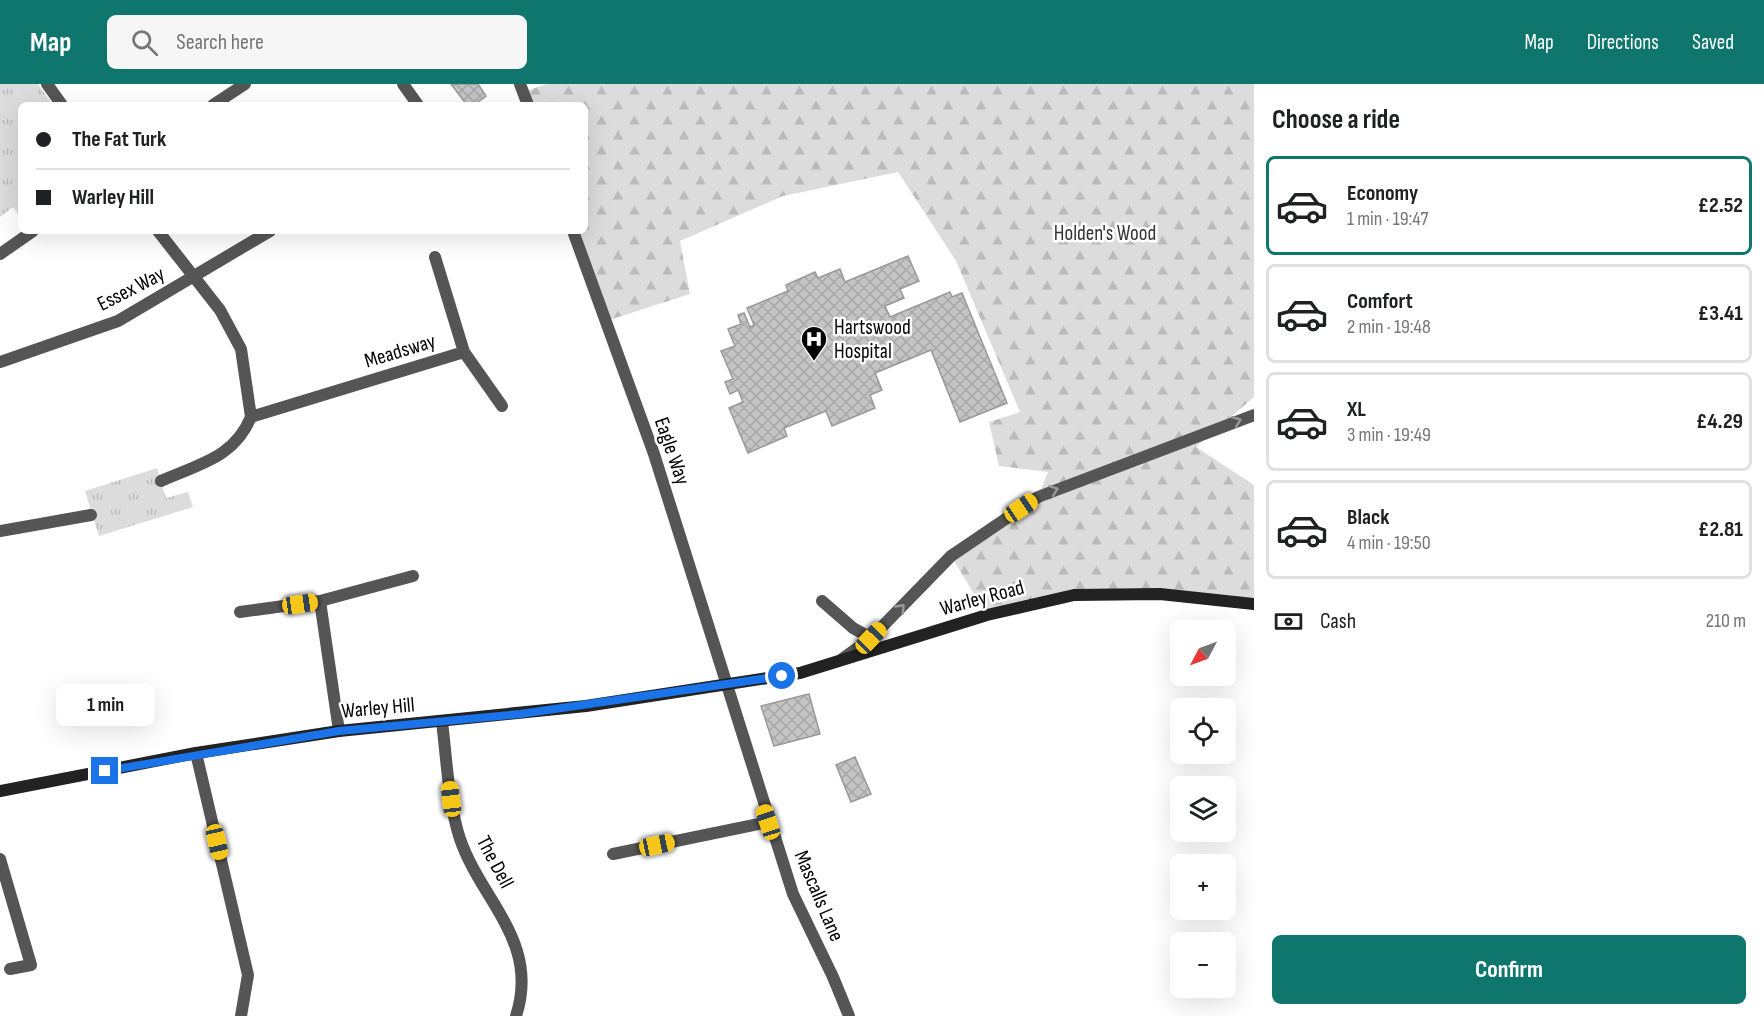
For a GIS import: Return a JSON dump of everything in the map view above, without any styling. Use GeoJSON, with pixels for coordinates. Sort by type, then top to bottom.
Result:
{"type":"FeatureCollection","features":[{"type":"Feature","properties":{"kind":"main road","name":"Warley Road"},"geometry":{"type":"LineString","coordinates":[[726,686],[801,674],[987,615],[1074,595],[1160,594],[1254,604]]}},
{"type":"Feature","properties":{"kind":"main road","name":"Warley Hill"},"geometry":{"type":"LineString","coordinates":[[0,792],[196,753],[339,731],[586,706],[726,686]]}},
{"type":"Feature","properties":{"kind":"street"},"geometry":{"type":"LineString","coordinates":[[47,84],[60,102]]}},
{"type":"Feature","properties":{"kind":"street"},"geometry":{"type":"LineString","coordinates":[[218,102],[245,84]]}},
{"type":"Feature","properties":{"kind":"street"},"geometry":{"type":"LineString","coordinates":[[403,84],[416,102]]}},
{"type":"Feature","properties":{"kind":"street"},"geometry":{"type":"LineString","coordinates":[[520,84],[527,102]]}},
{"type":"Feature","properties":{"kind":"street"},"geometry":{"type":"LineString","coordinates":[[0,254],[29,234]]}},
{"type":"Feature","properties":{"kind":"street"},"geometry":{"type":"LineString","coordinates":[[160,234],[220,310],[241,349],[252,417],[243,436],[228,451],[161,481]]}},
{"type":"Feature","properties":{"kind":"street","name":"Essex Way"},"geometry":{"type":"LineString","coordinates":[[0,362],[118,321],[265,234]]}},
{"type":"Feature","properties":{"kind":"street","name":"Eagle Way"},"geometry":{"type":"LineString","coordinates":[[574,234],[654,454],[726,686]]}},
{"type":"Feature","properties":{"kind":"street","name":"Meadsway"},"geometry":{"type":"LineString","coordinates":[[252,417],[464,352],[435,257]]}},
{"type":"Feature","properties":{"kind":"street"},"geometry":{"type":"LineString","coordinates":[[464,352],[502,406]]}},
{"type":"Feature","properties":{"kind":"street"},"geometry":{"type":"LineString","coordinates":[[841,660],[871,638],[951,556],[1038,497],[1254,415]]}},
{"type":"Feature","properties":{"kind":"street"},"geometry":{"type":"LineString","coordinates":[[0,531],[92,515]]}},
{"type":"Feature","properties":{"kind":"street"},"geometry":{"type":"LineString","coordinates":[[240,612],[320,601],[413,576]]}},
{"type":"Feature","properties":{"kind":"street"},"geometry":{"type":"LineString","coordinates":[[320,601],[339,731]]}},
{"type":"Feature","properties":{"kind":"street"},"geometry":{"type":"LineString","coordinates":[[822,601],[853,628],[871,638]]}},
{"type":"Feature","properties":{"kind":"street","name":"Mascalls Lane"},"geometry":{"type":"LineString","coordinates":[[726,686],[793,894],[833,976],[849,1016]]}},
{"type":"Feature","properties":{"kind":"street","name":"The Dell"},"geometry":{"type":"LineString","coordinates":[[442,722],[454,818],[461,842],[473,871],[510,928],[521,959],[520,1004],[516,1016]]}},
{"type":"Feature","properties":{"kind":"street"},"geometry":{"type":"LineString","coordinates":[[196,753],[248,975],[241,1016]]}},
{"type":"Feature","properties":{"kind":"street"},"geometry":{"type":"LineString","coordinates":[[613,854],[768,822]]}},
{"type":"Feature","properties":{"kind":"street"},"geometry":{"type":"LineString","coordinates":[[0,858],[31,965],[10,969]]}},
{"type":"Feature","properties":{"kind":"green space"},"geometry":{"type":"Polygon","coordinates":[[[0,84],[38,84],[51,102],[18,102],[18,214],[13,207],[0,217],[0,84]]]}},
{"type":"Feature","properties":{"kind":"green space","name":"Holden's Wood"},"geometry":{"type":"Polygon","coordinates":[[[547,84],[1254,84],[1254,397],[1196,447],[1254,485],[1254,604],[1074,595],[987,615],[951,556],[1038,497],[1048,472],[999,466],[989,422],[1020,412],[956,261],[898,172],[783,196],[680,241],[690,294],[606,321],[574,234],[588,234],[588,102],[527,102],[523,92],[547,84]]]}},
{"type":"Feature","properties":{"kind":"green space"},"geometry":{"type":"Polygon","coordinates":[[[157,468],[166,498],[188,492],[193,507],[99,536],[85,491],[157,468]]]}},
{"type":"Feature","properties":{"kind":"building"},"geometry":{"type":"Polygon","coordinates":[[[451,84],[478,84],[486,96],[478,102],[465,102],[451,84]]]}},
{"type":"Feature","properties":{"kind":"building","name":"Hartswood Hospital"},"geometry":{"type":"Polygon","coordinates":[[[908,256],[919,281],[900,289],[904,298],[885,306],[890,317],[950,292],[952,297],[962,293],[1007,403],[960,422],[931,350],[875,373],[882,390],[870,395],[875,408],[832,426],[826,411],[784,428],[787,436],[748,453],[729,408],[743,402],[738,390],[730,394],[725,382],[733,379],[721,351],[735,346],[728,329],[741,324],[738,315],[744,313],[750,327],[754,325],[747,308],[788,291],[786,285],[815,272],[818,278],[840,269],[845,282],[908,256]]]}},
{"type":"Feature","properties":{"kind":"building"},"geometry":{"type":"Polygon","coordinates":[[[809,694],[820,734],[774,746],[761,706],[809,694]]]}},
{"type":"Feature","properties":{"kind":"building"},"geometry":{"type":"Polygon","coordinates":[[[855,757],[871,794],[851,802],[836,765],[855,757]]]}},
{"type":"Feature","properties":{"kind":"place","name":"Hartswood Hospital"},"geometry":{"type":"Point","coordinates":[814,362]}},
{"type":"Feature","properties":{"kind":"route"},"geometry":{"type":"LineString","coordinates":[[105,771],[196,753],[339,731],[499,717],[726,686],[782,676]]}}]}
